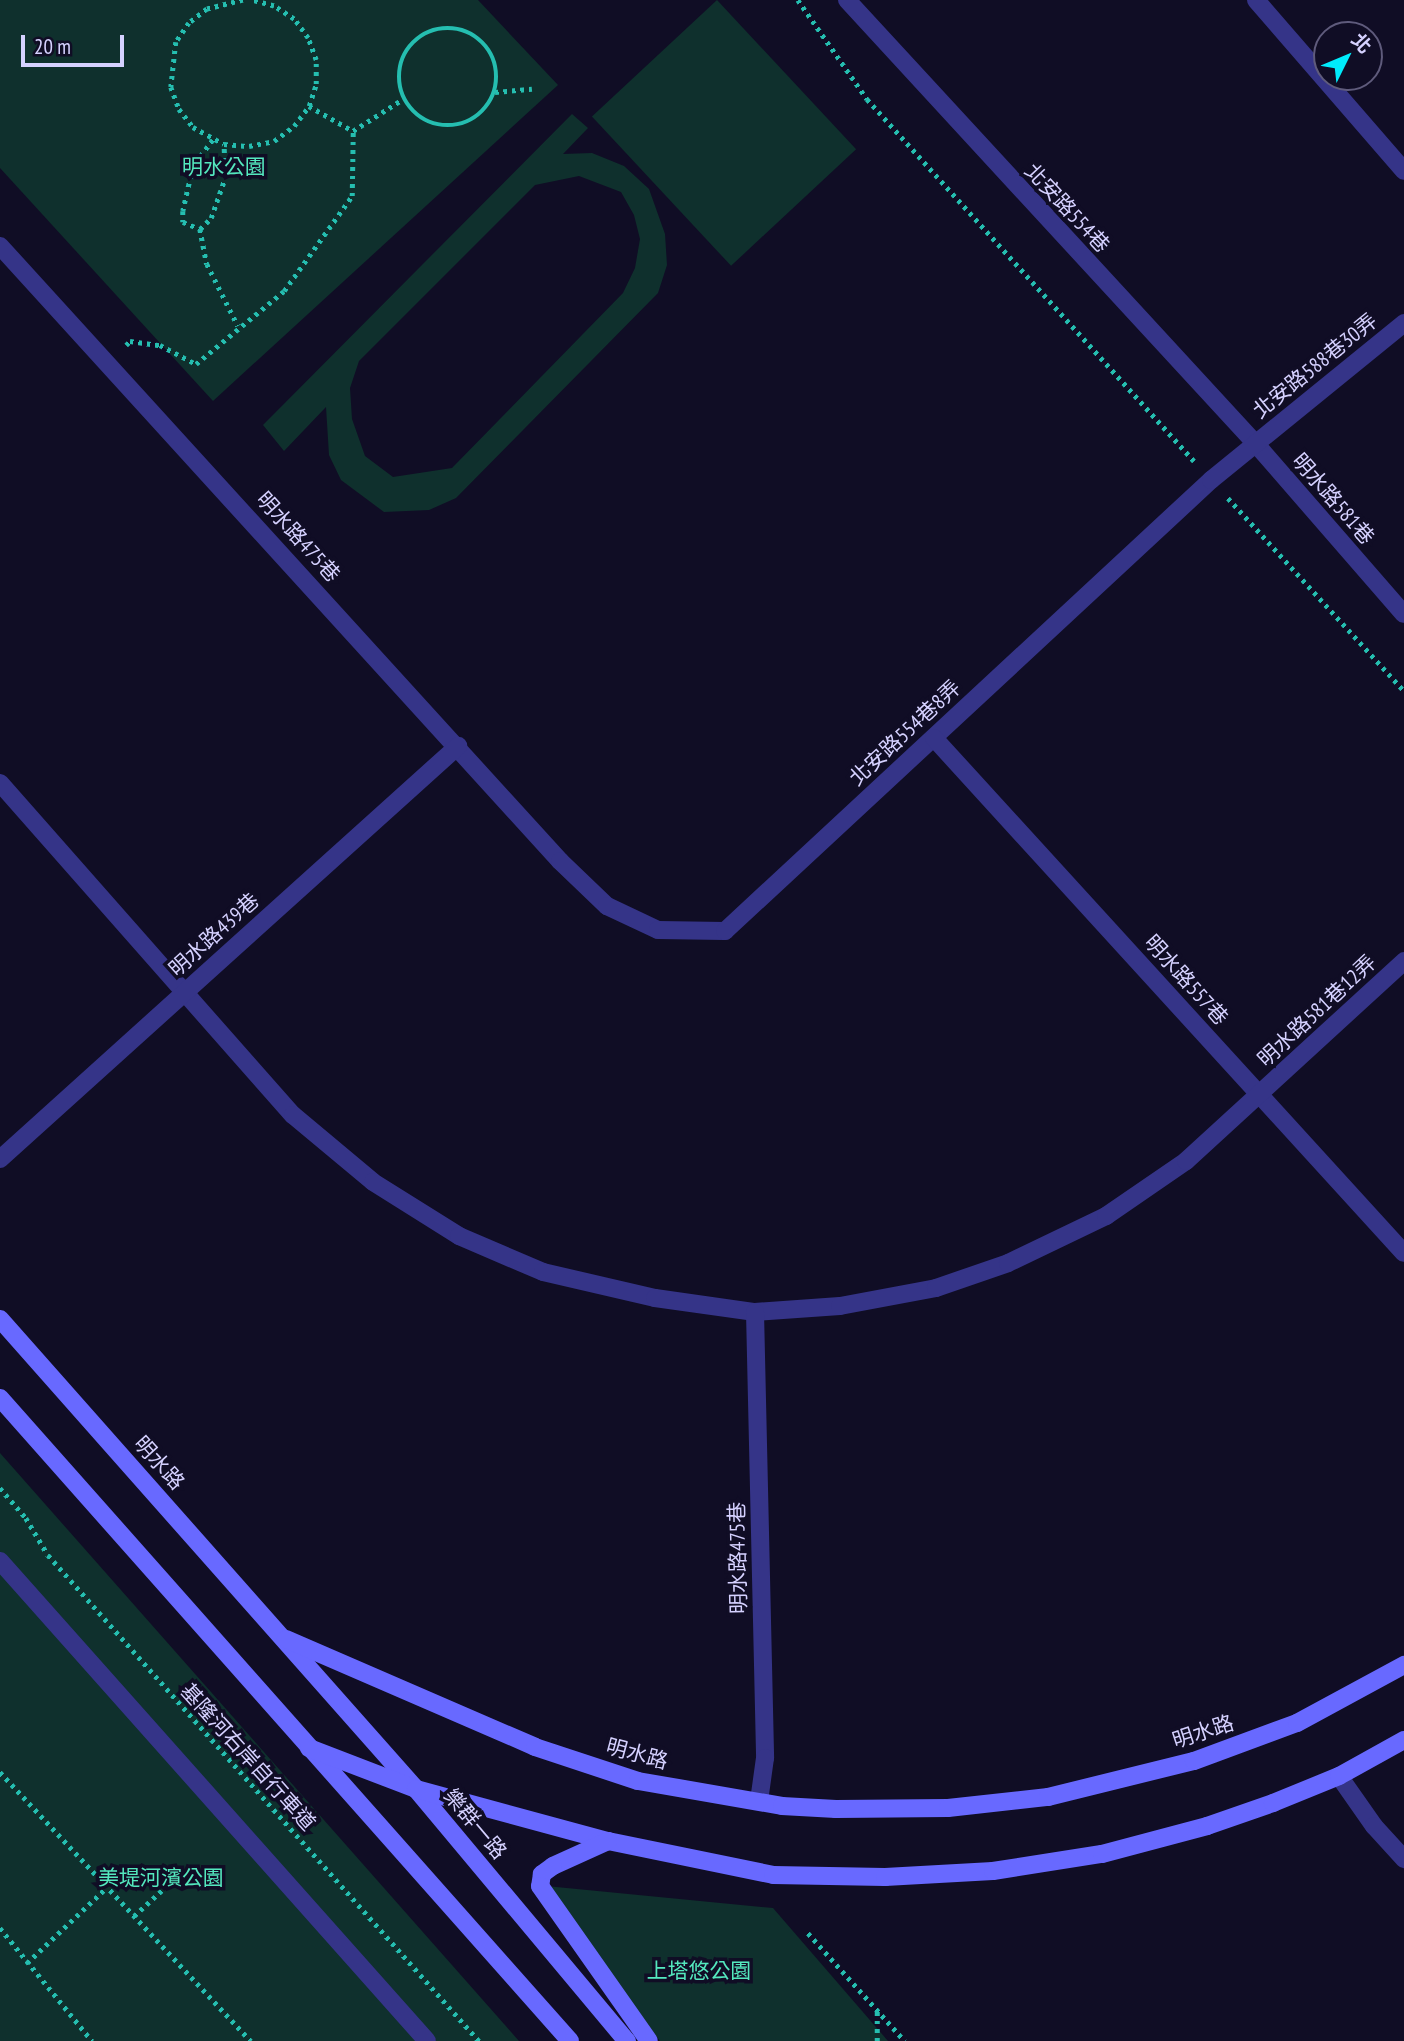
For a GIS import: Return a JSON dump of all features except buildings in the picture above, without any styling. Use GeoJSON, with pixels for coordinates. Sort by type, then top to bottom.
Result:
{"type":"FeatureCollection","features":[{"type":"Feature","properties":{"kind":"street","name":"北安路554巷"},"geometry":{"type":"LineString","coordinates":[[847,0],[1256,444]]}},
{"type":"Feature","properties":{"kind":"street"},"geometry":{"type":"LineString","coordinates":[[1256,0],[1404,172]]}},
{"type":"Feature","properties":{"kind":"street","name":"明水路475巷"},"geometry":{"type":"LineString","coordinates":[[0,246],[560,861]]}},
{"type":"Feature","properties":{"kind":"street","name":"北安路588巷30弄"},"geometry":{"type":"LineString","coordinates":[[1256,444],[1404,323]]}},
{"type":"Feature","properties":{"kind":"street","name":"北安路554巷8弄"},"geometry":{"type":"LineString","coordinates":[[560,861],[607,906],[658,930],[724,931],[1211,480],[1256,444]]}},
{"type":"Feature","properties":{"kind":"street","name":"明水路581巷"},"geometry":{"type":"LineString","coordinates":[[1256,444],[1404,614]]}},
{"type":"Feature","properties":{"kind":"street","name":"明水路557巷"},"geometry":{"type":"LineString","coordinates":[[934,738],[1404,1253]]}},
{"type":"Feature","properties":{"kind":"street","name":"明水路439巷"},"geometry":{"type":"LineString","coordinates":[[0,1159],[458,746]]}},
{"type":"Feature","properties":{"kind":"street","name":"明水路581巷12弄"},"geometry":{"type":"LineString","coordinates":[[0,783],[293,1115],[373,1182],[458,1236],[543,1272],[655,1298],[755,1312],[840,1306],[936,1288],[1008,1263],[1106,1216],[1185,1161],[1404,961]]}},
{"type":"Feature","properties":{"kind":"street","name":"明水路475巷"},"geometry":{"type":"LineString","coordinates":[[755,1312],[765,1758],[760,1801]]}},
{"type":"Feature","properties":{"kind":"street","name":"明水路"},"geometry":{"type":"LineString","coordinates":[[0,1319],[286,1639],[535,1746],[638,1781],[760,1801],[836,1809],[911,1808],[1048,1797],[1194,1761],[1297,1723],[1404,1665]]}},
{"type":"Feature","properties":{"kind":"street"},"geometry":{"type":"LineString","coordinates":[[0,1398],[570,2041]]}},
{"type":"Feature","properties":{"kind":"street"},"geometry":{"type":"LineString","coordinates":[[0,1561],[427,2041]]}},
{"type":"Feature","properties":{"kind":"street","name":"樂群一路"},"geometry":{"type":"LineString","coordinates":[[286,1639],[416,1789],[627,2041]]}},
{"type":"Feature","properties":{"kind":"street"},"geometry":{"type":"LineString","coordinates":[[309,1748],[416,1789],[608,1841],[774,1875],[885,1877],[993,1871],[1102,1854],[1207,1826],[1339,1776],[1404,1740]]}},
{"type":"Feature","properties":{"kind":"street"},"geometry":{"type":"LineString","coordinates":[[1339,1776],[1374,1826],[1404,1859]]}},
{"type":"Feature","properties":{"kind":"street"},"geometry":{"type":"LineString","coordinates":[[608,1841],[554,1866],[542,1874],[540,1886],[649,2041]]}},
{"type":"Feature","properties":{"kind":"path"},"geometry":{"type":"LineString","coordinates":[[243,0],[207,9],[189,23],[176,42],[170,64],[171,87],[179,109],[212,140],[249,146],[274,141],[294,126],[309,106],[316,84],[316,60],[308,38],[293,19],[274,6],[252,0]]}},
{"type":"Feature","properties":{"kind":"path"},"geometry":{"type":"LineString","coordinates":[[798,0],[867,99],[1404,691]]}},
{"type":"Feature","properties":{"kind":"path"},"geometry":{"type":"LineString","coordinates":[[444,28],[460,29],[487,46],[497,76],[495,92],[488,107],[460,126],[427,123],[403,99],[399,75],[405,52],[421,36],[444,28]]}},
{"type":"Feature","properties":{"kind":"path"},"geometry":{"type":"LineString","coordinates":[[495,92],[532,89]]}},
{"type":"Feature","properties":{"kind":"path"},"geometry":{"type":"LineString","coordinates":[[353,131],[403,99]]}},
{"type":"Feature","properties":{"kind":"path"},"geometry":{"type":"LineString","coordinates":[[309,106],[353,131]]}},
{"type":"Feature","properties":{"kind":"path"},"geometry":{"type":"LineString","coordinates":[[110,365],[130,341],[160,345],[197,364],[238,326],[284,291],[352,196],[353,131]]}},
{"type":"Feature","properties":{"kind":"path"},"geometry":{"type":"LineString","coordinates":[[200,229],[183,222],[183,211],[193,167],[212,140]]}},
{"type":"Feature","properties":{"kind":"path"},"geometry":{"type":"LineString","coordinates":[[200,229],[212,218],[225,178],[224,144]]}},
{"type":"Feature","properties":{"kind":"path"},"geometry":{"type":"LineString","coordinates":[[200,229],[207,264],[238,326]]}},
{"type":"Feature","properties":{"kind":"path","name":"基隆河右岸自行車道"},"geometry":{"type":"LineString","coordinates":[[0,1488],[26,1518],[48,1555],[479,2041]]}},
{"type":"Feature","properties":{"kind":"path"},"geometry":{"type":"LineString","coordinates":[[0,1772],[251,2041]]}},
{"type":"Feature","properties":{"kind":"path"},"geometry":{"type":"LineString","coordinates":[[134,1916],[173,1880]]}},
{"type":"Feature","properties":{"kind":"path"},"geometry":{"type":"LineString","coordinates":[[27,1963],[107,1887]]}},
{"type":"Feature","properties":{"kind":"path"},"geometry":{"type":"LineString","coordinates":[[0,1928],[92,2041]]}},
{"type":"Feature","properties":{"kind":"path"},"geometry":{"type":"LineString","coordinates":[[808,1933],[905,2041]]}},
{"type":"Feature","properties":{"kind":"path"},"geometry":{"type":"LineString","coordinates":[[877,2010],[877,2041]]}},
{"type":"Feature","properties":{"kind":"green space","name":"明水公園"},"geometry":{"type":"Polygon","coordinates":[[[0,0],[478,0],[558,85],[213,401],[0,168],[0,0]]]}},
{"type":"Feature","properties":{"kind":"green space"},"geometry":{"type":"Polygon","coordinates":[[[717,0],[856,149],[731,266],[592,117],[717,0]]]}},
{"type":"Feature","properties":{"kind":"green space"},"geometry":{"type":"Polygon","coordinates":[[[572,114],[588,128],[563,154],[592,153],[624,166],[649,189],[665,234],[667,265],[658,293],[456,498],[429,510],[384,512],[341,480],[329,455],[326,407],[284,451],[263,425],[572,114]],[[579,176],[535,185],[359,361],[350,388],[352,419],[365,456],[393,477],[452,468],[623,293],[635,268],[640,239],[634,215],[621,192],[579,176]]]}},
{"type":"Feature","properties":{"kind":"green space","name":"美堤河濱公園"},"geometry":{"type":"Polygon","coordinates":[[[0,1453],[519,2041],[0,2041],[0,1453]]]}},
{"type":"Feature","properties":{"kind":"green space","name":"上塔悠公園"},"geometry":{"type":"Polygon","coordinates":[[[546,1886],[773,1908],[888,2041],[660,2041],[546,1886]]]}}]}
